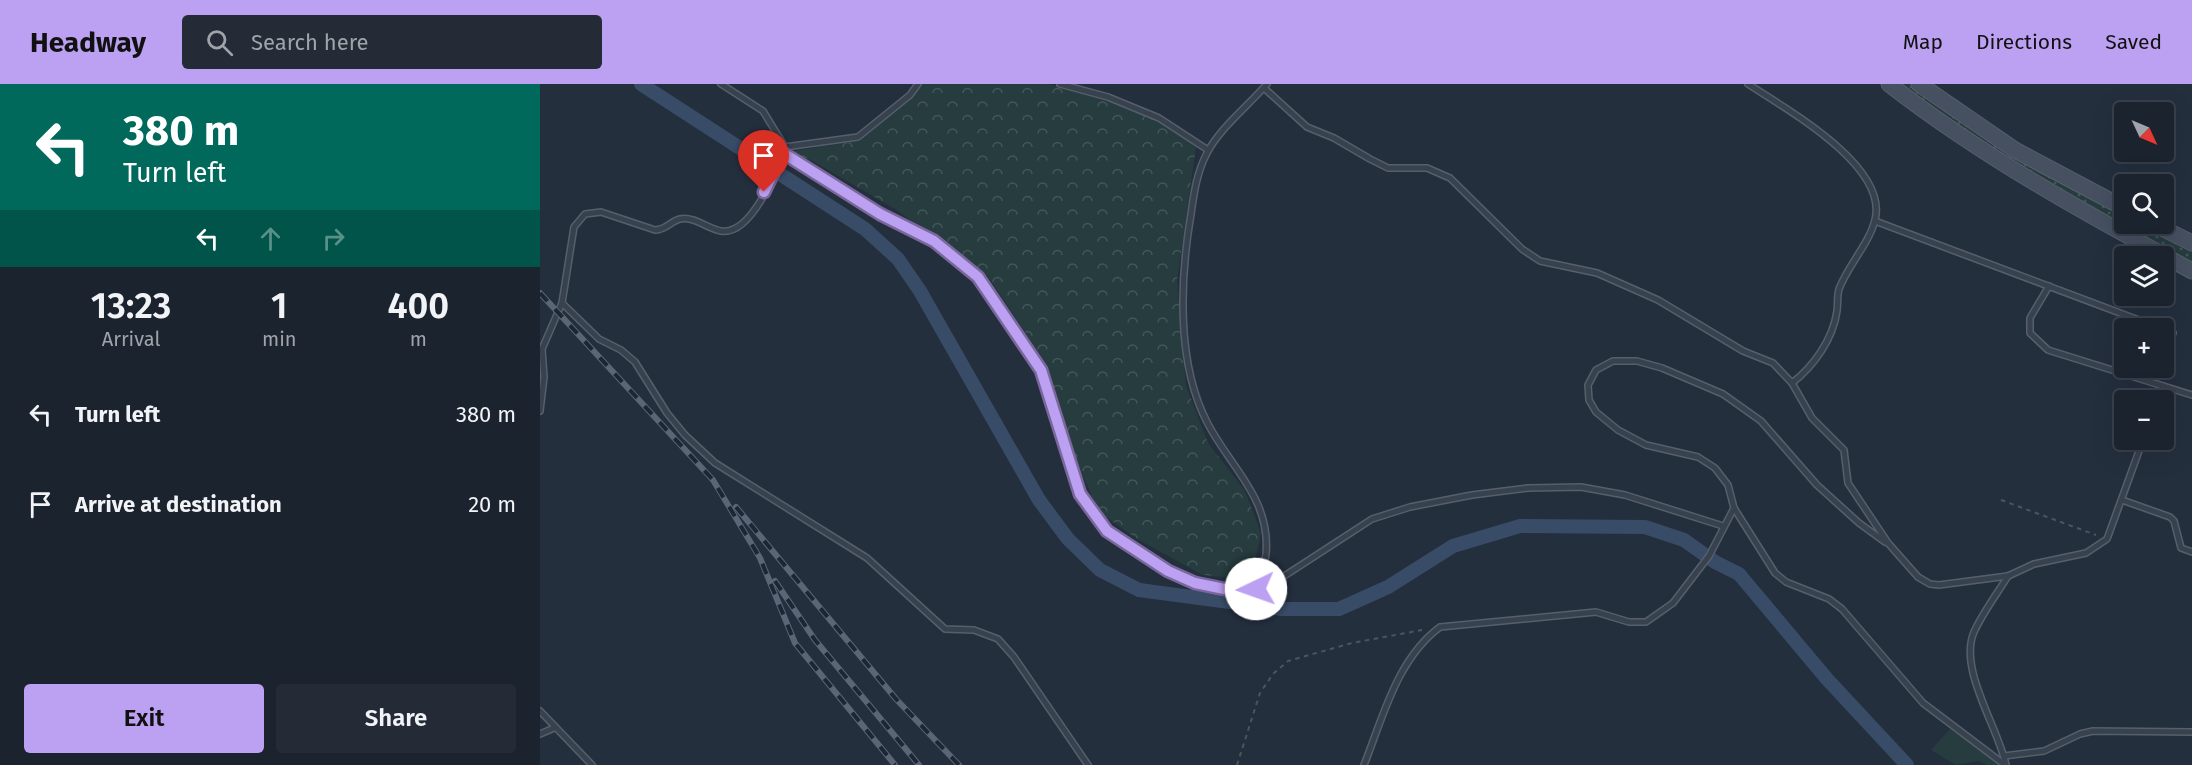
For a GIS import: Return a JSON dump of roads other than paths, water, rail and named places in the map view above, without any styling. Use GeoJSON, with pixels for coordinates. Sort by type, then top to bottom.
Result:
{"type":"FeatureCollection","features":[{"type":"Feature","properties":{"kind":"main road"},"geometry":{"type":"LineString","coordinates":[[1889,84],[1990,156],[2192,271]]}},
{"type":"Feature","properties":{"kind":"main road"},"geometry":{"type":"LineString","coordinates":[[1919,84],[2015,150],[2114,203]]}},
{"type":"Feature","properties":{"kind":"main road"},"geometry":{"type":"LineString","coordinates":[[2174,234],[2192,243]]}},
{"type":"Feature","properties":{"kind":"lane"},"geometry":{"type":"LineString","coordinates":[[721,84],[758,106],[784,150],[880,214],[934,241],[978,277],[1041,370],[1080,494],[1107,531],[1168,571],[1195,583],[1239,592],[1256,589],[1284,579],[1372,519],[1410,507],[1472,495],[1528,488],[1581,487],[1625,495],[1723,526]]}},
{"type":"Feature","properties":{"kind":"lane"},"geometry":{"type":"LineString","coordinates":[[784,150],[858,137],[910,95],[918,84]]}},
{"type":"Feature","properties":{"kind":"lane"},"geometry":{"type":"LineString","coordinates":[[1060,84],[1108,97],[1159,118],[1208,150]]}},
{"type":"Feature","properties":{"kind":"lane"},"geometry":{"type":"LineString","coordinates":[[1748,84],[1804,121],[1848,156],[1870,186],[1877,205],[1875,221],[1843,279],[1837,299],[1835,321],[1826,341],[1808,370],[1792,383]]}},
{"type":"Feature","properties":{"kind":"lane"},"geometry":{"type":"LineString","coordinates":[[1256,589],[1266,554],[1264,524],[1259,501],[1207,423],[1196,393],[1186,349],[1181,294],[1197,175],[1208,150],[1265,86],[1307,127],[1334,138],[1388,168],[1427,168],[1443,174],[1534,258],[1597,273],[1658,300],[1743,351],[1773,363],[1792,383],[1807,412],[1844,450],[1848,483],[1888,543],[1918,577],[1930,584],[1939,585],[2008,576],[2034,564],[2086,552],[2107,539],[2140,450]]}},
{"type":"Feature","properties":{"kind":"lane"},"geometry":{"type":"LineString","coordinates":[[540,411],[541,349],[562,303],[574,227],[585,213],[601,212],[655,230],[661,230],[680,219],[729,232],[746,224],[784,150]]}},
{"type":"Feature","properties":{"kind":"lane"},"geometry":{"type":"LineString","coordinates":[[1875,221],[2133,318]]}},
{"type":"Feature","properties":{"kind":"lane"},"geometry":{"type":"LineString","coordinates":[[2049,286],[2030,318],[2031,333],[2048,350],[2192,395]]}},
{"type":"Feature","properties":{"kind":"lane"},"geometry":{"type":"LineString","coordinates":[[562,303],[599,339],[621,350],[635,362],[667,412],[685,435],[715,463],[867,558],[945,629],[974,630],[998,639],[1014,657],[1088,765]]}},
{"type":"Feature","properties":{"kind":"lane"},"geometry":{"type":"LineString","coordinates":[[1888,543],[1859,523],[1817,485],[1761,421],[1723,394],[1662,368],[1637,361],[1613,361],[1596,370],[1588,385],[1589,400],[1596,412],[1618,430],[1646,445],[1698,457],[1715,468],[1728,485],[1734,508],[1775,573],[1786,582],[1829,599],[1842,609],[1923,703],[2006,765]]}},
{"type":"Feature","properties":{"kind":"lane"},"geometry":{"type":"LineString","coordinates":[[2161,390],[2163,386]]}},
{"type":"Feature","properties":{"kind":"lane"},"geometry":{"type":"LineString","coordinates":[[2122,500],[2170,517],[2174,521],[2181,548],[2192,552]]}},
{"type":"Feature","properties":{"kind":"lane"},"geometry":{"type":"LineString","coordinates":[[1364,765],[1406,665],[1425,639],[1440,627],[1596,612],[1629,622],[1646,622],[1673,603],[1717,543],[1723,526],[1734,508]]}},
{"type":"Feature","properties":{"kind":"lane"},"geometry":{"type":"LineString","coordinates":[[2006,765],[1977,686],[1969,652],[1974,632],[2008,576]]}},
{"type":"Feature","properties":{"kind":"lane"},"geometry":{"type":"LineString","coordinates":[[540,711],[592,765]]}},
{"type":"Feature","properties":{"kind":"lane"},"geometry":{"type":"LineString","coordinates":[[540,734],[554,728]]}},
{"type":"Feature","properties":{"kind":"lane"},"geometry":{"type":"LineString","coordinates":[[2004,756],[2044,751],[2080,734],[2093,731],[2192,732]]}},
{"type":"Feature","properties":{"kind":"waterway"},"geometry":{"type":"LineString","coordinates":[[641,84],[865,229],[898,259],[920,291],[1039,500],[1068,539],[1100,570],[1139,590],[1281,609],[1339,609],[1388,587],[1453,546],[1520,526],[1645,527],[1684,540],[1715,562],[1739,574],[1827,679],[1907,765]]}},
{"type":"Feature","properties":{"kind":"railway"},"geometry":{"type":"LineString","coordinates":[[540,293],[713,480],[760,558],[795,643],[895,765]]}},
{"type":"Feature","properties":{"kind":"railway"},"geometry":{"type":"LineString","coordinates":[[736,507],[896,699],[959,765]]}},
{"type":"Feature","properties":{"kind":"railway"},"geometry":{"type":"LineString","coordinates":[[775,581],[815,640],[919,765]]}}]}
